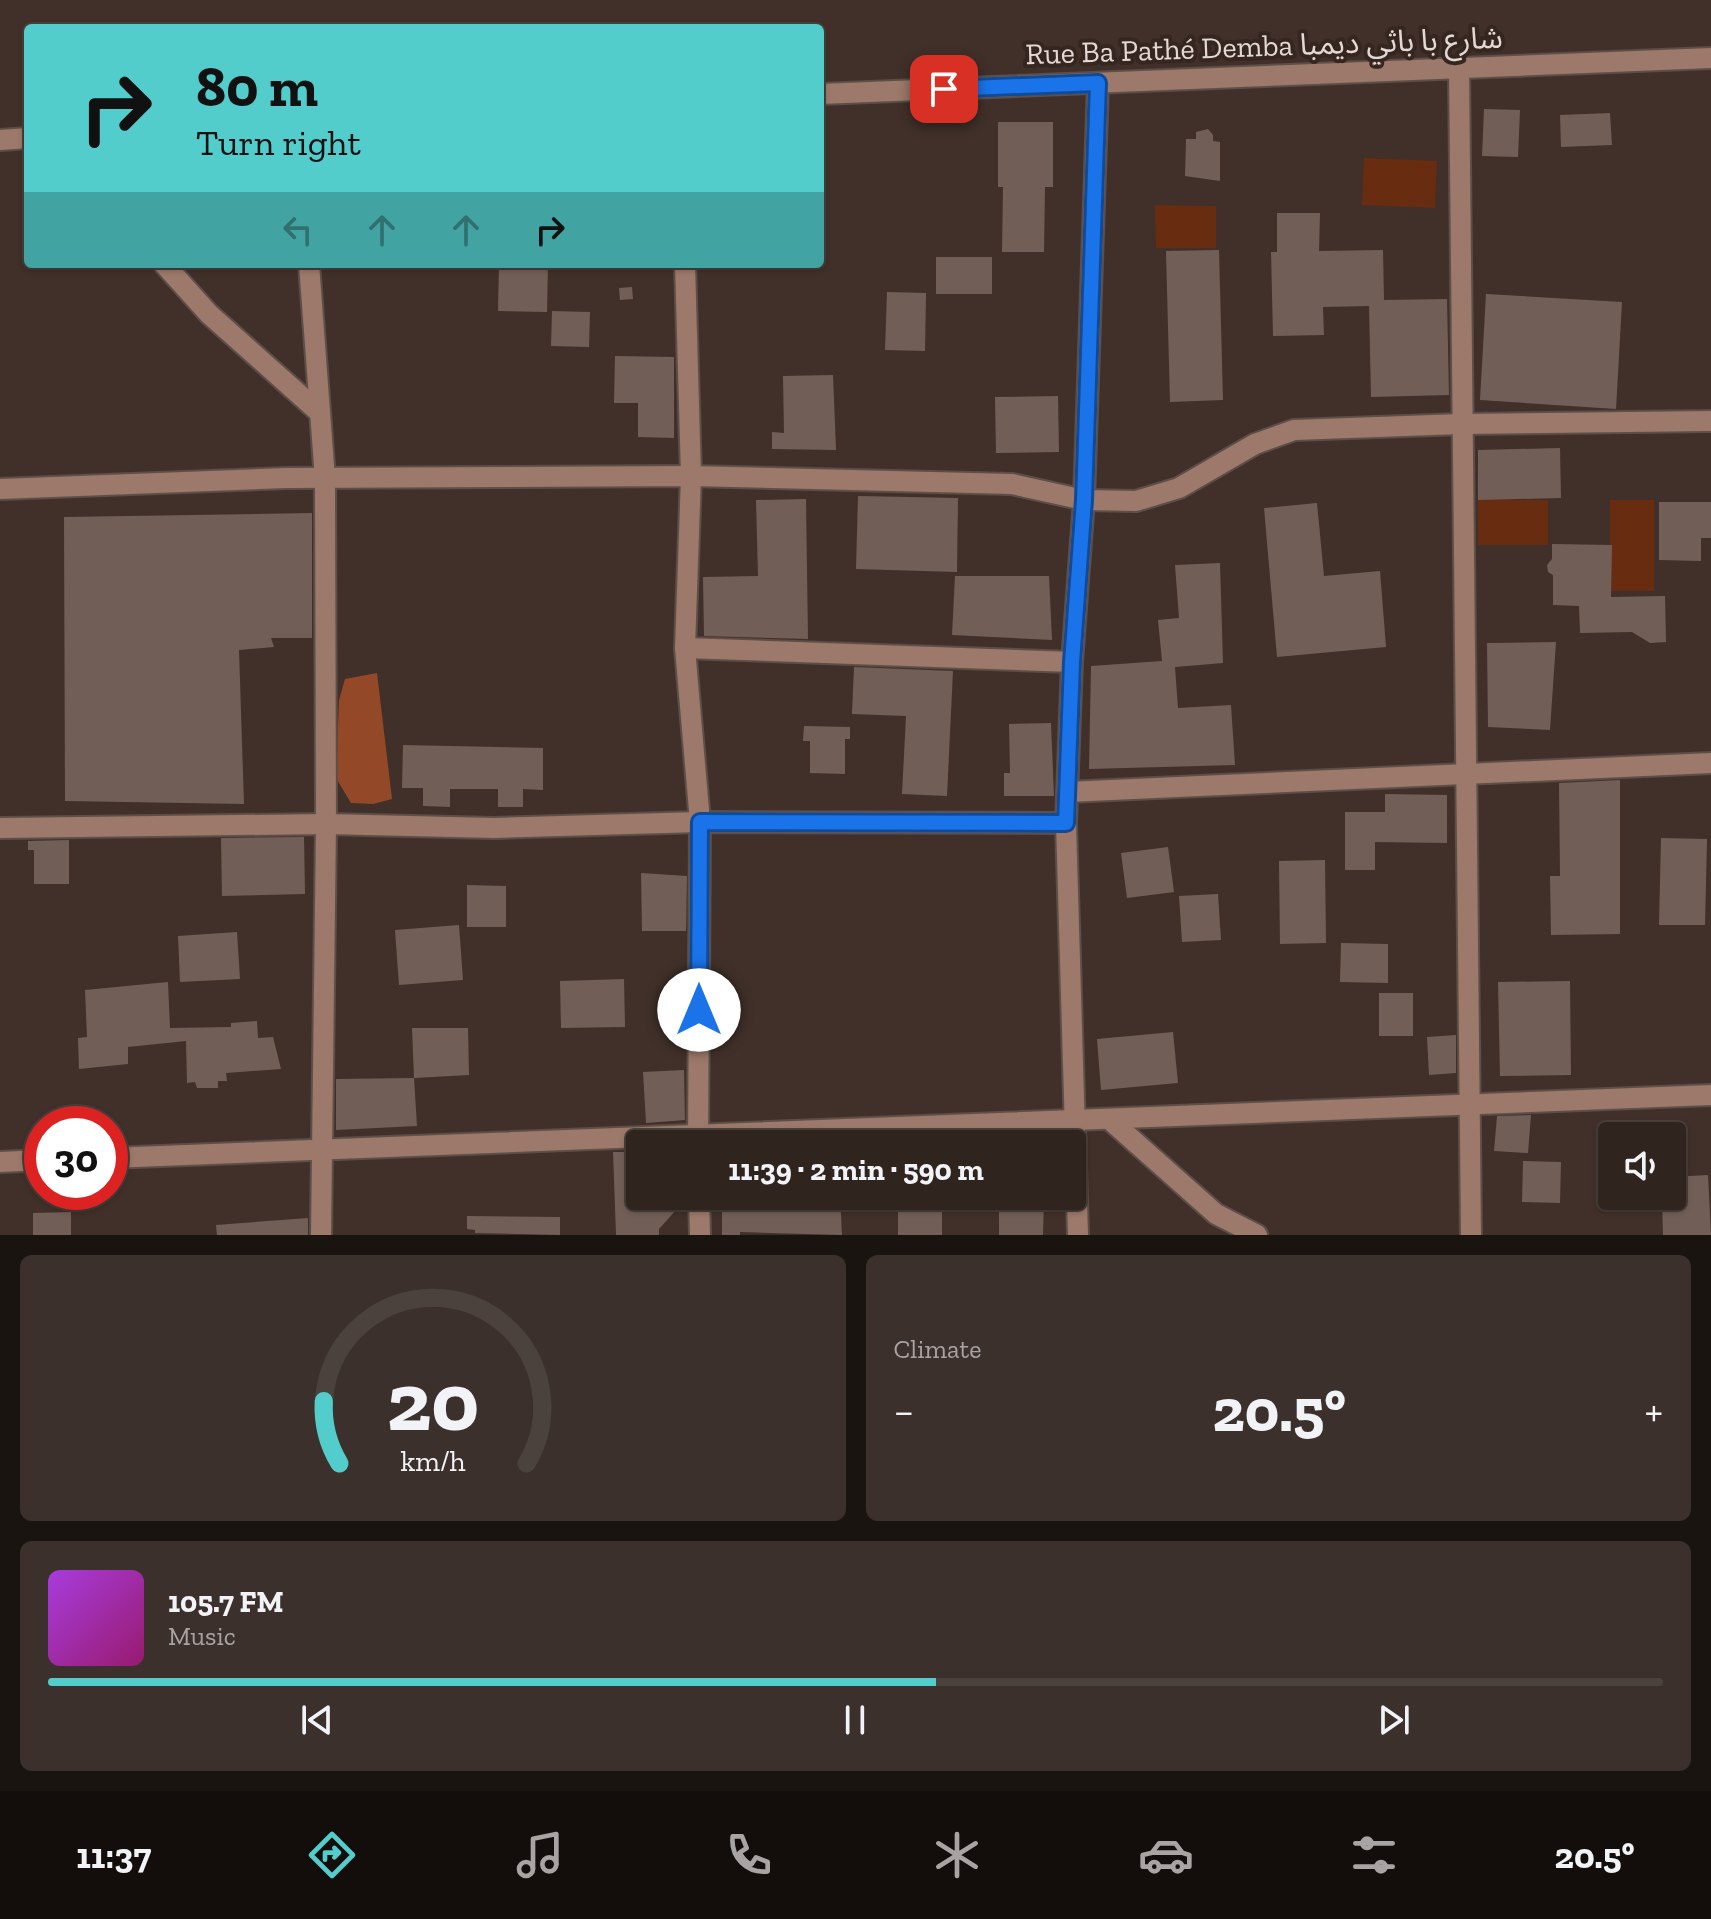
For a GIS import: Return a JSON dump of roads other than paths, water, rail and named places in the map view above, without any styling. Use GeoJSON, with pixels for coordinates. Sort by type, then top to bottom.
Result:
{"type":"FeatureCollection","features":[{"type":"Feature","properties":{"kind":"street","name":"Rue Ba Pathé Demba شارع با باثي ديمبا"},"geometry":{"type":"LineString","coordinates":[[824,94],[1711,58]]}},
{"type":"Feature","properties":{"kind":"street"},"geometry":{"type":"LineString","coordinates":[[1459,68],[1471,1235]]}},
{"type":"Feature","properties":{"kind":"street"},"geometry":{"type":"LineString","coordinates":[[1078,1235],[1072,1120],[1066,823],[1072,662],[1084,500],[1098,83]]}},
{"type":"Feature","properties":{"kind":"street"},"geometry":{"type":"LineString","coordinates":[[0,140],[24,138]]}},
{"type":"Feature","properties":{"kind":"street"},"geometry":{"type":"LineString","coordinates":[[168,268],[209,314],[320,413]]}},
{"type":"Feature","properties":{"kind":"street"},"geometry":{"type":"LineString","coordinates":[[309,268],[325,479],[326,824],[321,1235]]}},
{"type":"Feature","properties":{"kind":"street"},"geometry":{"type":"LineString","coordinates":[[685,268],[691,476],[685,648],[700,822],[698,1130]]}},
{"type":"Feature","properties":{"kind":"street"},"geometry":{"type":"LineString","coordinates":[[0,489],[325,479],[691,476],[1012,484],[1084,500],[1136,501],[1161,495],[1255,444],[1294,430],[1711,421]]}},
{"type":"Feature","properties":{"kind":"street"},"geometry":{"type":"LineString","coordinates":[[685,648],[1072,662]]}},
{"type":"Feature","properties":{"kind":"street"},"geometry":{"type":"LineString","coordinates":[[1067,792],[1711,763]]}},
{"type":"Feature","properties":{"kind":"street"},"geometry":{"type":"LineString","coordinates":[[0,828],[326,824],[494,828],[700,822],[1066,823]]}},
{"type":"Feature","properties":{"kind":"street"},"geometry":{"type":"LineString","coordinates":[[885,1130],[1214,1112],[1711,1095]]}},
{"type":"Feature","properties":{"kind":"street"},"geometry":{"type":"LineString","coordinates":[[1109,1119],[1216,1214],[1257,1235]]}},
{"type":"Feature","properties":{"kind":"street"},"geometry":{"type":"LineString","coordinates":[[128,1157],[626,1142]]}},
{"type":"Feature","properties":{"kind":"street"},"geometry":{"type":"LineString","coordinates":[[0,1162],[24,1161]]}},
{"type":"Feature","properties":{"kind":"street"},"geometry":{"type":"LineString","coordinates":[[699,1210],[700,1235]]}}]}
